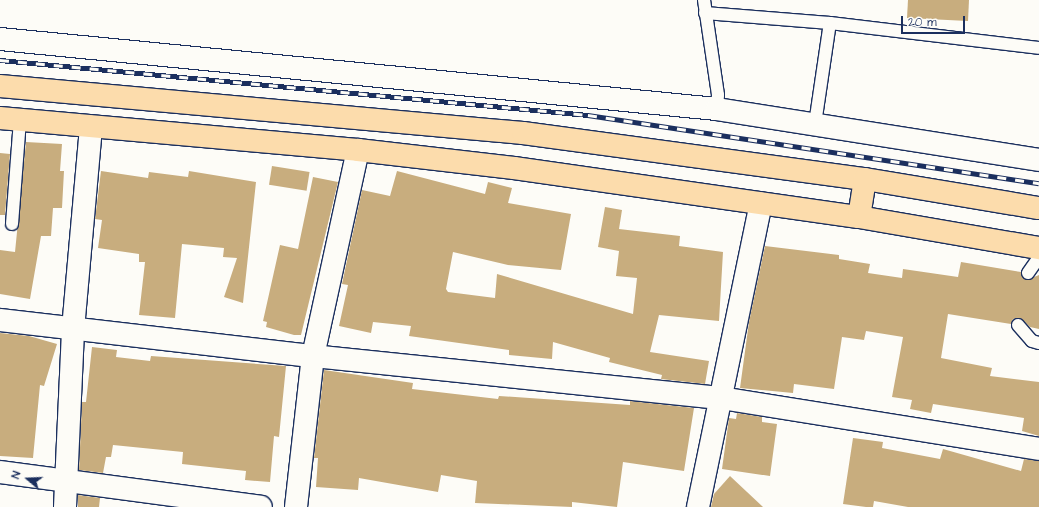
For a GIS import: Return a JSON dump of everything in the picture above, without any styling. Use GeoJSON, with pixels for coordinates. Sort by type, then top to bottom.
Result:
{"type":"FeatureCollection","features":[{"type":"Feature","properties":{"kind":"highway"},"geometry":{"type":"LineString","coordinates":[[0,86],[523,133],[865,180],[1039,208]]}},
{"type":"Feature","properties":{"kind":"highway"},"geometry":{"type":"LineString","coordinates":[[10,119],[358,150],[514,168],[859,217],[1039,248]]}},
{"type":"Feature","properties":{"kind":"highway"},"geometry":{"type":"LineString","coordinates":[[859,217],[865,180]]}},
{"type":"Feature","properties":{"kind":"street"},"geometry":{"type":"LineString","coordinates":[[0,39],[717,109],[1039,160]]}},
{"type":"Feature","properties":{"kind":"street"},"geometry":{"type":"LineString","coordinates":[[65,507],[73,329],[91,127]]}},
{"type":"Feature","properties":{"kind":"street"},"geometry":{"type":"LineString","coordinates":[[296,507],[313,356],[358,150]]}},
{"type":"Feature","properties":{"kind":"street"},"geometry":{"type":"LineString","coordinates":[[698,507],[761,203]]}},
{"type":"Feature","properties":{"kind":"street"},"geometry":{"type":"LineString","coordinates":[[0,320],[313,356],[721,398],[1039,449]]}},
{"type":"Feature","properties":{"kind":"street"},"geometry":{"type":"LineString","coordinates":[[0,472],[261,507]]}},
{"type":"Feature","properties":{"kind":"lane"},"geometry":{"type":"LineString","coordinates":[[704,0],[718,95],[717,109]]}},
{"type":"Feature","properties":{"kind":"lane"},"geometry":{"type":"LineString","coordinates":[[706,13],[830,23],[1039,48]]}},
{"type":"Feature","properties":{"kind":"lane"},"geometry":{"type":"LineString","coordinates":[[815,124],[830,23]]}},
{"type":"Feature","properties":{"kind":"lane"},"geometry":{"type":"LineString","coordinates":[[10,119],[12,224]]}},
{"type":"Feature","properties":{"kind":"lane"},"geometry":{"type":"LineString","coordinates":[[1028,273],[1039,257]]}},
{"type":"Feature","properties":{"kind":"lane"},"geometry":{"type":"LineString","coordinates":[[1018,325],[1032,342],[1039,343]]}},
{"type":"Feature","properties":{"kind":"building"},"geometry":{"type":"Polygon","coordinates":[[[908,0],[969,0],[968,21],[907,18],[908,0]]]}},
{"type":"Feature","properties":{"kind":"building"},"geometry":{"type":"Polygon","coordinates":[[[26,142],[62,144],[60,171],[64,171],[62,208],[53,208],[51,236],[41,236],[30,299],[0,294],[0,250],[15,252],[26,142]]]}},
{"type":"Feature","properties":{"kind":"building"},"geometry":{"type":"Polygon","coordinates":[[[0,153],[10,154],[5,215],[0,215],[0,153]]]}},
{"type":"Feature","properties":{"kind":"building"},"geometry":{"type":"Polygon","coordinates":[[[272,166],[310,172],[307,191],[269,185],[272,166]]]}},
{"type":"Feature","properties":{"kind":"building"},"geometry":{"type":"Polygon","coordinates":[[[101,171],[148,178],[149,172],[188,177],[189,171],[256,182],[243,303],[224,297],[237,258],[223,257],[224,248],[182,244],[175,318],[139,315],[145,262],[139,262],[139,254],[98,248],[102,220],[95,219],[101,171]]]}},
{"type":"Feature","properties":{"kind":"building"},"geometry":{"type":"Polygon","coordinates":[[[397,171],[485,194],[488,182],[512,188],[508,203],[571,214],[561,270],[508,265],[453,252],[446,289],[448,292],[495,298],[497,274],[633,314],[637,278],[616,276],[619,251],[598,247],[605,207],[622,210],[619,229],[680,236],[679,246],[723,252],[719,321],[659,315],[650,352],[709,361],[705,384],[661,379],[662,375],[609,362],[610,358],[553,342],[552,359],[509,355],[509,350],[409,336],[411,326],[373,322],[371,333],[339,326],[348,285],[342,284],[362,190],[390,196],[397,171]]]}},
{"type":"Feature","properties":{"kind":"building"},"geometry":{"type":"Polygon","coordinates":[[[313,177],[338,182],[301,335],[294,335],[266,327],[267,322],[263,321],[280,245],[298,249],[313,177]]]}},
{"type":"Feature","properties":{"kind":"building"},"geometry":{"type":"Polygon","coordinates":[[[765,246],[839,255],[839,259],[870,264],[868,273],[902,278],[903,269],[958,277],[961,262],[1021,272],[1027,280],[1039,275],[1039,329],[1030,327],[1020,318],[1013,319],[1011,324],[948,314],[941,358],[992,368],[990,376],[1039,382],[1039,436],[1022,431],[1024,418],[933,404],[931,413],[910,409],[912,400],[892,397],[903,337],[866,331],[864,340],[842,337],[834,389],[794,384],[793,393],[740,388],[749,322],[765,246]]]}},
{"type":"Feature","properties":{"kind":"building"},"geometry":{"type":"Polygon","coordinates":[[[0,333],[29,336],[57,344],[44,386],[40,385],[33,458],[0,456],[0,333]]]}},
{"type":"Feature","properties":{"kind":"building"},"geometry":{"type":"Polygon","coordinates":[[[92,347],[117,350],[116,357],[150,361],[151,356],[286,366],[279,437],[274,436],[270,482],[245,480],[246,471],[182,464],[183,452],[113,445],[111,457],[106,457],[103,473],[79,470],[82,402],[86,402],[92,347]]]}},
{"type":"Feature","properties":{"kind":"building"},"geometry":{"type":"Polygon","coordinates":[[[324,370],[413,383],[412,389],[498,399],[499,396],[630,405],[630,401],[694,408],[684,471],[623,462],[617,507],[572,502],[572,507],[475,503],[477,481],[441,475],[438,492],[359,478],[358,490],[316,487],[318,458],[314,458],[324,370]]]}},
{"type":"Feature","properties":{"kind":"building"},"geometry":{"type":"Polygon","coordinates":[[[737,413],[762,417],[762,422],[777,424],[770,476],[722,469],[729,418],[736,419],[737,413]]]}},
{"type":"Feature","properties":{"kind":"building"},"geometry":{"type":"Polygon","coordinates":[[[853,438],[883,442],[882,448],[940,459],[943,449],[1021,471],[1024,459],[1039,461],[1039,507],[908,507],[874,501],[873,507],[843,504],[853,438]]]}},
{"type":"Feature","properties":{"kind":"building"},"geometry":{"type":"Polygon","coordinates":[[[730,476],[763,507],[711,507],[714,494],[730,476]]]}},
{"type":"Feature","properties":{"kind":"building"},"geometry":{"type":"Polygon","coordinates":[[[78,495],[100,498],[99,507],[78,507],[78,495]]]}},
{"type":"Feature","properties":{"kind":"railway"},"geometry":{"type":"LineString","coordinates":[[0,60],[588,115],[1039,183]]}}]}
